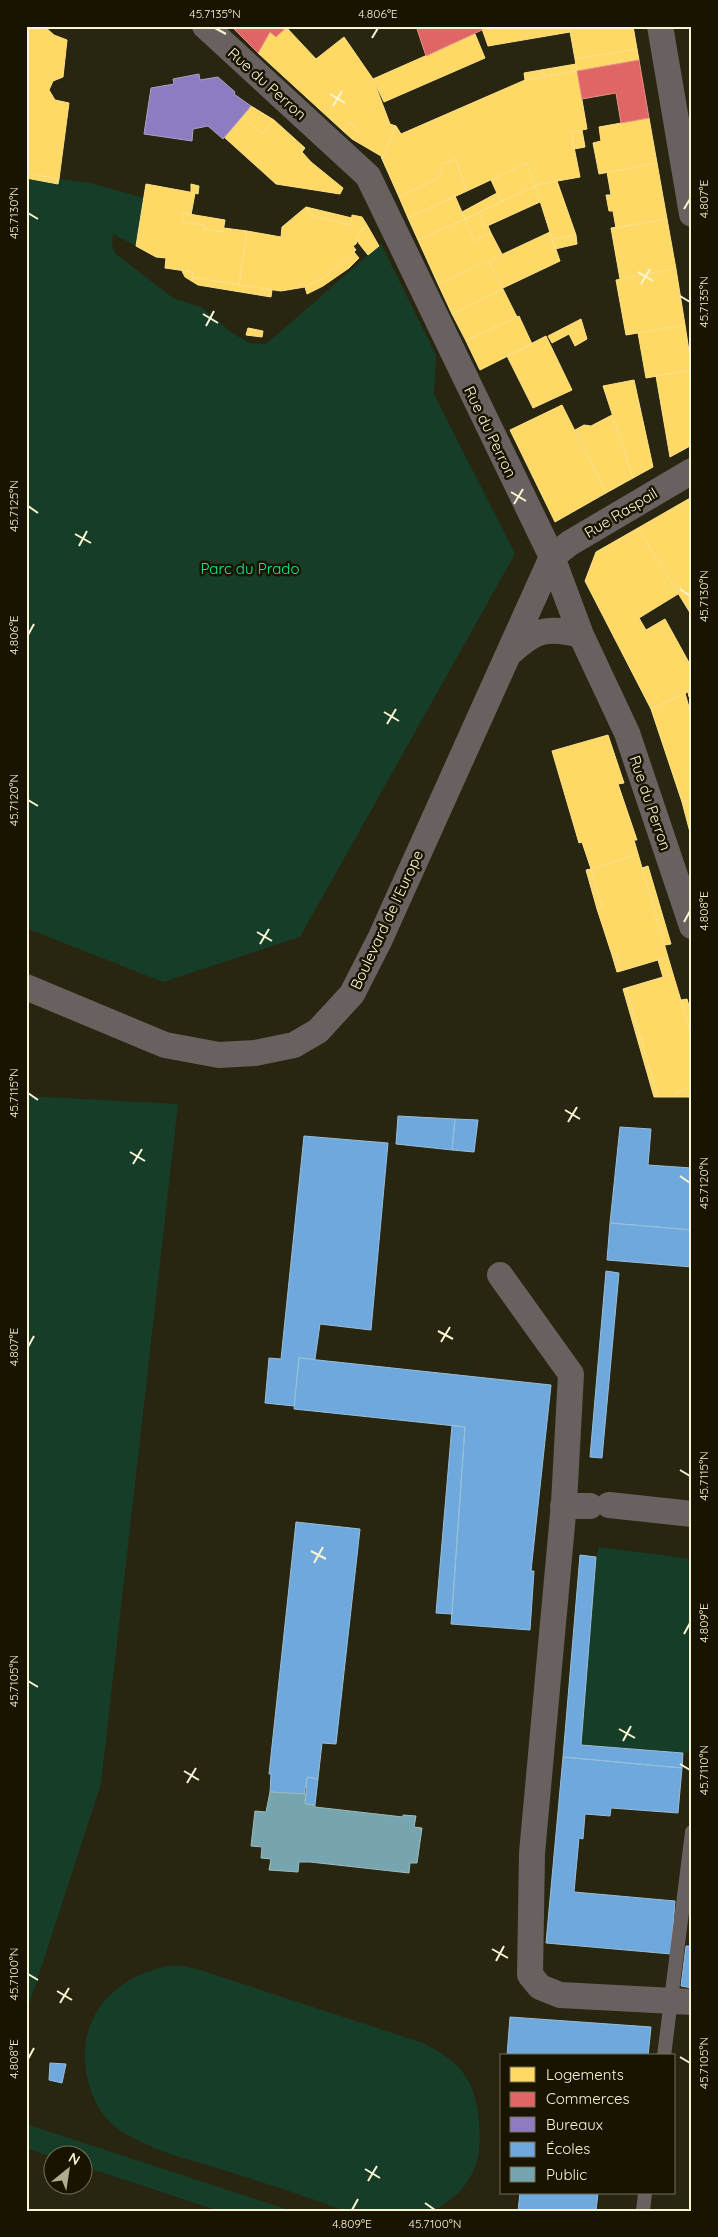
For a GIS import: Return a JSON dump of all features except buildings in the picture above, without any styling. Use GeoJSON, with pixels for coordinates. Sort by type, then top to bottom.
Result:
{"type":"FeatureCollection","features":[{"type":"Feature","properties":{"kind":"street","name":"Rue du Perron"},"geometry":{"type":"LineString","coordinates":[[204,26],[368,176],[552,557],[581,635],[627,733],[692,926]]}},
{"type":"Feature","properties":{"kind":"street"},"geometry":{"type":"LineString","coordinates":[[660,26],[692,214]]}},
{"type":"Feature","properties":{"kind":"street","name":"Rue Raspail"},"geometry":{"type":"LineString","coordinates":[[552,557],[570,543],[692,471]]}},
{"type":"Feature","properties":{"kind":"street","name":"Boulevard de l'Europe"},"geometry":{"type":"LineString","coordinates":[[26,987],[165,1045],[194,1052],[219,1055],[255,1053],[294,1045],[318,1031],[352,994],[380,939],[552,557]]}},
{"type":"Feature","properties":{"kind":"street","name":"Boulevard de l'Europe"},"geometry":{"type":"LineString","coordinates":[[507,656],[526,639],[542,631],[560,629],[581,635]]}},
{"type":"Feature","properties":{"kind":"street"},"geometry":{"type":"LineString","coordinates":[[500,1275],[571,1374],[563,1506],[532,1854],[530,1975],[540,1987],[560,1995],[682,2001]]}},
{"type":"Feature","properties":{"kind":"street"},"geometry":{"type":"LineString","coordinates":[[563,1506],[600,1505],[692,1514]]}},
{"type":"Feature","properties":{"kind":"lane"},"geometry":{"type":"LineString","coordinates":[[665,2054],[682,2001],[692,1832]]}},
{"type":"Feature","properties":{"kind":"lane"},"geometry":{"type":"LineString","coordinates":[[643,2211],[645,2194]]}},
{"type":"Feature","properties":{"kind":"green space","name":"Parc du Prado"},"geometry":{"type":"Polygon","coordinates":[[[26,178],[57,184],[59,179],[90,183],[144,198],[136,246],[113,234],[112,245],[116,254],[173,298],[201,307],[231,332],[249,343],[266,344],[381,244],[436,355],[434,394],[515,554],[300,937],[163,982],[26,928],[26,178]]]}},
{"type":"Feature","properties":{"kind":"green space"},"geometry":{"type":"Polygon","coordinates":[[[26,1096],[178,1104],[101,1784],[26,2014],[26,1096]]]}},
{"type":"Feature","properties":{"kind":"green space"},"geometry":{"type":"Polygon","coordinates":[[[599,1547],[692,1559],[692,1753],[581,1745],[596,1557],[599,1547]]]}},
{"type":"Feature","properties":{"kind":"green space"},"geometry":{"type":"Polygon","coordinates":[[[167,1966],[184,1966],[200,1970],[423,2043],[447,2057],[463,2073],[474,2094],[477,2106],[480,2144],[476,2165],[467,2183],[451,2199],[432,2211],[348,2211],[170,2154],[122,2132],[103,2114],[93,2097],[87,2079],[85,2059],[88,2032],[102,2004],[112,1993],[137,1976],[167,1966]]]}},
{"type":"Feature","properties":{"kind":"green space"},"geometry":{"type":"Polygon","coordinates":[[[26,2124],[87,2144],[42,2144],[42,2154],[26,2148],[26,2124]]]}},
{"type":"Feature","properties":{"kind":"green space"},"geometry":{"type":"Polygon","coordinates":[[[92,2146],[292,2211],[219,2211],[92,2169],[92,2146]]]}}]}
